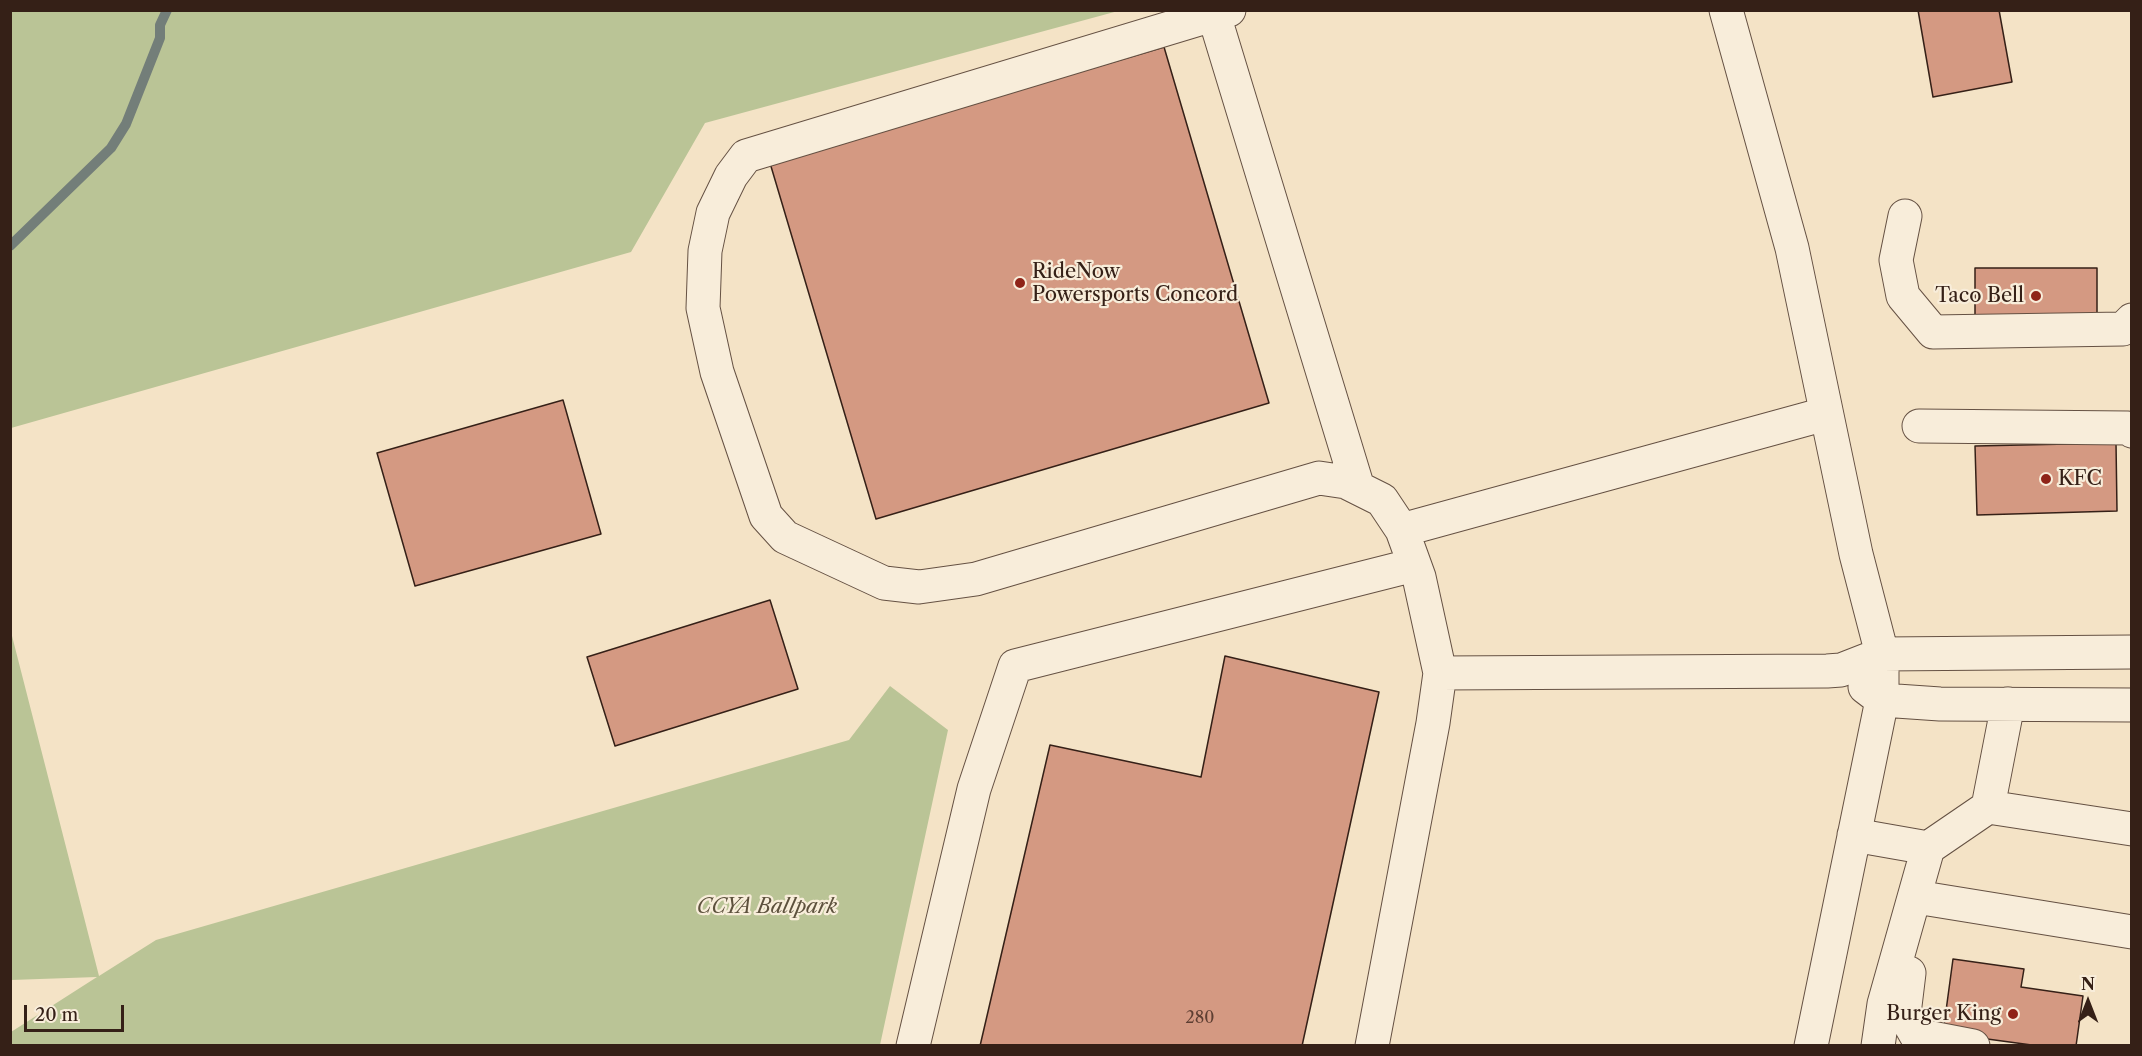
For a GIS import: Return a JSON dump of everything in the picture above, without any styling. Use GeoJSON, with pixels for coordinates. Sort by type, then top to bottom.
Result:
{"type":"FeatureCollection","features":[{"type":"Feature","properties":{"kind":"lane"},"geometry":{"type":"LineString","coordinates":[[1726,10],[1792,248],[1856,554],[1882,654],[1882,700],[1811,1046]]}},
{"type":"Feature","properties":{"kind":"lane"},"geometry":{"type":"LineString","coordinates":[[1358,488],[1222,13],[746,156],[731,176],[713,213],[705,251],[703,308],[717,372],[766,516],[784,537],[884,583],[918,587],[976,579],[1319,478],[1346,482],[1358,488],[1382,500],[1402,530],[1419,577],[1440,674],[1433,723],[1372,1046]]}},
{"type":"Feature","properties":{"kind":"lane"},"geometry":{"type":"LineString","coordinates":[[1905,216],[1896,260],[1903,296],[1933,332],[2123,329],[2132,321]]}},
{"type":"Feature","properties":{"kind":"lane"},"geometry":{"type":"LineString","coordinates":[[1402,530],[1826,414]]}},
{"type":"Feature","properties":{"kind":"lane"},"geometry":{"type":"LineString","coordinates":[[1919,426],[2128,428],[2132,431]]}},
{"type":"Feature","properties":{"kind":"lane"},"geometry":{"type":"LineString","coordinates":[[914,1046],[974,789],[1015,666],[1414,564]]}},
{"type":"Feature","properties":{"kind":"lane"},"geometry":{"type":"LineString","coordinates":[[1440,674],[1841,670],[1882,654],[2132,652]]}},
{"type":"Feature","properties":{"kind":"lane"},"geometry":{"type":"LineString","coordinates":[[1841,670],[1882,700],[1940,704],[2132,705]]}},
{"type":"Feature","properties":{"kind":"lane"},"geometry":{"type":"LineString","coordinates":[[1988,807],[2008,704]]}},
{"type":"Feature","properties":{"kind":"lane"},"geometry":{"type":"LineString","coordinates":[[1878,1046],[1884,1004],[1928,848],[1988,807],[2132,829]]}},
{"type":"Feature","properties":{"kind":"lane"},"geometry":{"type":"LineString","coordinates":[[1854,836],[1928,848]]}},
{"type":"Feature","properties":{"kind":"lane"},"geometry":{"type":"LineString","coordinates":[[1913,905],[2132,932]]}},
{"type":"Feature","properties":{"kind":"lane"},"geometry":{"type":"LineString","coordinates":[[1913,905],[1917,935],[1904,1014],[1917,1035],[1973,1046]]}},
{"type":"Feature","properties":{"kind":"green space"},"geometry":{"type":"Polygon","coordinates":[[[11,10],[1118,11],[705,123],[631,252],[11,428],[11,10]]]}},
{"type":"Feature","properties":{"kind":"green space","name":"CCYA Ballpark"},"geometry":{"type":"Polygon","coordinates":[[[11,632],[99,976],[156,940],[849,740],[890,686],[948,730],[880,1045],[11,1045],[11,1032],[97,977],[11,980],[11,632]]]}},
{"type":"Feature","properties":{"kind":"building"},"geometry":{"type":"Polygon","coordinates":[[[1918,10],[1999,10],[2012,82],[1933,97],[1918,10]]]}},
{"type":"Feature","properties":{"kind":"building","name":"RideNow Powersports Concord"},"geometry":{"type":"Polygon","coordinates":[[[1164,47],[1269,403],[876,519],[770,163],[1164,47]]]}},
{"type":"Feature","properties":{"kind":"building","name":"Taco Bell"},"geometry":{"type":"Polygon","coordinates":[[[1975,268],[2097,268],[2097,323],[1975,323],[1975,268]]]}},
{"type":"Feature","properties":{"kind":"building"},"geometry":{"type":"Polygon","coordinates":[[[563,400],[601,534],[415,586],[377,453],[563,400]]]}},
{"type":"Feature","properties":{"kind":"building","name":"KFC"},"geometry":{"type":"Polygon","coordinates":[[[2116,443],[2117,511],[1977,515],[1975,446],[2116,443]]]}},
{"type":"Feature","properties":{"kind":"building"},"geometry":{"type":"Polygon","coordinates":[[[770,600],[798,689],[615,746],[587,657],[770,600]]]}},
{"type":"Feature","properties":{"kind":"building"},"geometry":{"type":"Polygon","coordinates":[[[1225,656],[1379,692],[1302,1046],[980,1046],[1050,745],[1201,777],[1225,656]]]}},
{"type":"Feature","properties":{"kind":"building","name":"Burger King"},"geometry":{"type":"Polygon","coordinates":[[[1953,959],[2024,969],[2021,987],[2083,996],[2076,1046],[2039,1046],[1943,1033],[1953,959]]]}},
{"type":"Feature","properties":{"kind":"waterway"},"geometry":{"type":"LineString","coordinates":[[10,246],[111,148],[126,124],[160,38],[160,25],[167,10]]}},
{"type":"Feature","properties":{"kind":"place","name":"RideNow Powersports Concord"},"geometry":{"type":"Point","coordinates":[1020,283]}},
{"type":"Feature","properties":{"kind":"place","name":"Taco Bell"},"geometry":{"type":"Point","coordinates":[2036,296]}},
{"type":"Feature","properties":{"kind":"place","name":"KFC"},"geometry":{"type":"Point","coordinates":[2046,479]}},
{"type":"Feature","properties":{"kind":"place","name":"Burger King"},"geometry":{"type":"Point","coordinates":[2013,1014]}}]}
